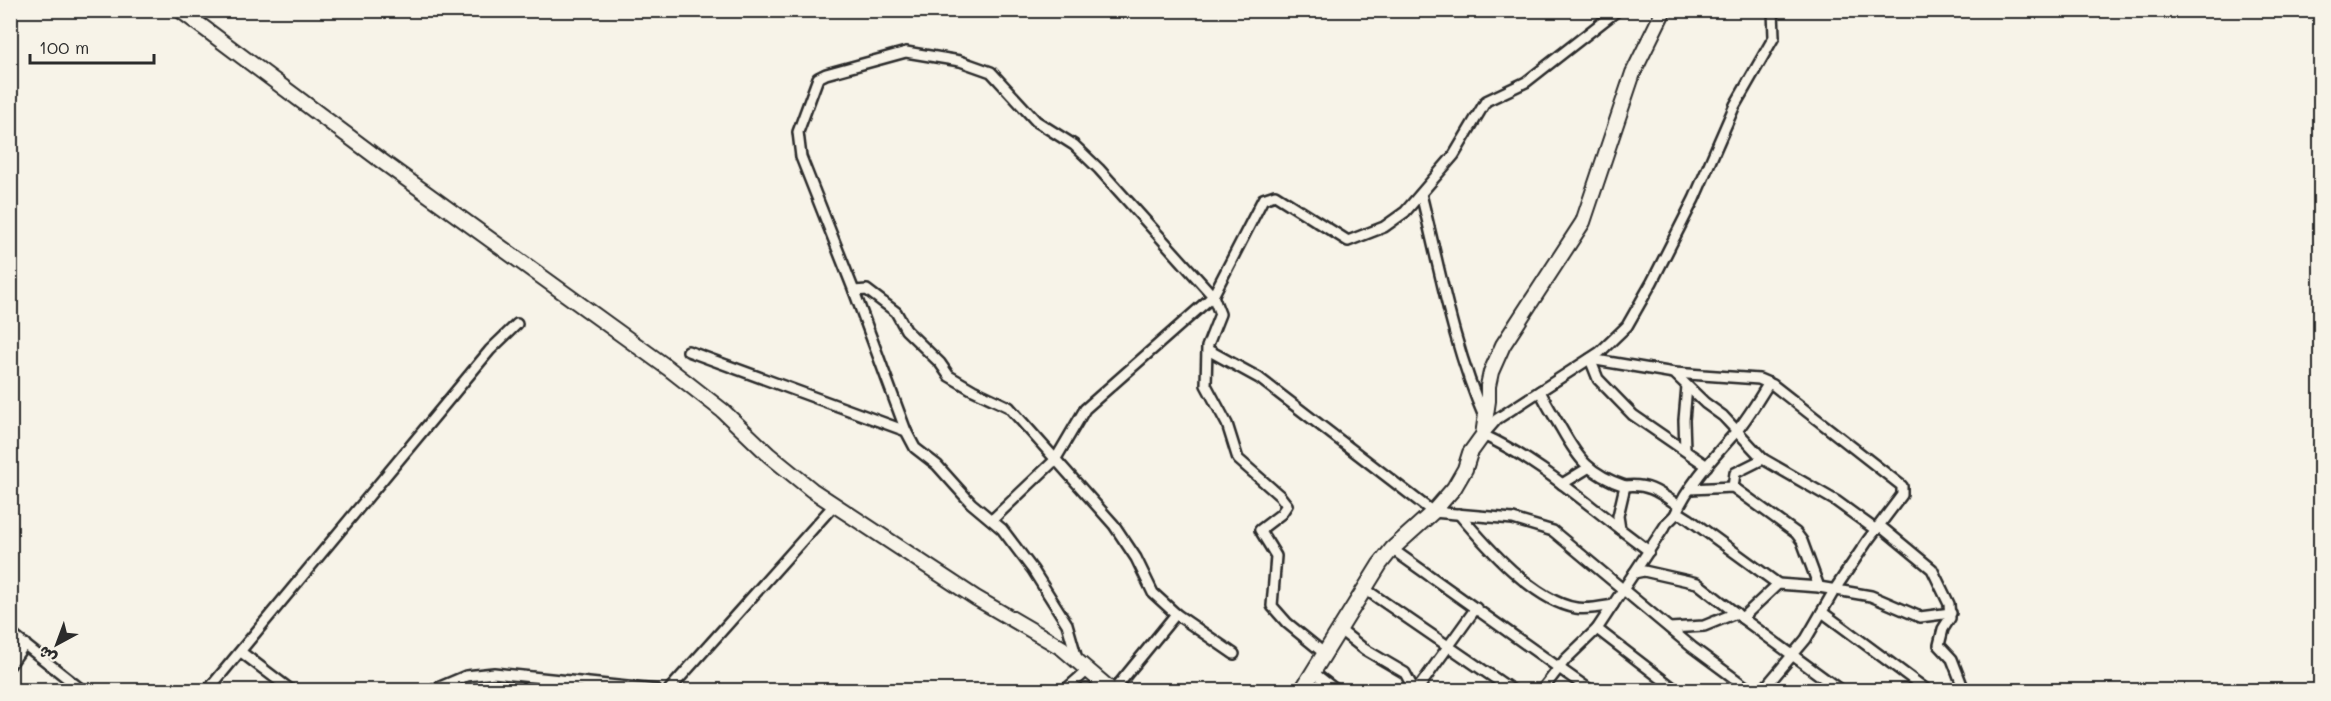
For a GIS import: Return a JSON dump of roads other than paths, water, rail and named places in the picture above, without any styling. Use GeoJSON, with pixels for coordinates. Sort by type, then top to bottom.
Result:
{"type":"FeatureCollection","features":[{"type":"Feature","properties":{"kind":"main road"},"geometry":{"type":"LineString","coordinates":[[180,10],[383,162],[668,368],[723,411],[812,490],[967,592],[1062,648],[1112,690]]}},
{"type":"Feature","properties":{"kind":"main road"},"geometry":{"type":"LineString","coordinates":[[1302,690],[1392,549],[1433,512],[1454,488],[1465,469],[1470,453],[1485,428],[1491,372],[1503,345],[1583,222],[1633,73],[1664,10]]}},
{"type":"Feature","properties":{"kind":"street"},"geometry":{"type":"LineString","coordinates":[[992,520],[1055,460],[1085,409],[1213,296],[1263,199],[1275,195],[1348,241],[1384,227],[1406,212],[1454,155],[1486,101],[1526,82],[1618,10]]}},
{"type":"Feature","properties":{"kind":"street"},"geometry":{"type":"LineString","coordinates":[[1485,428],[1590,359],[1613,342],[1627,326],[1694,199],[1735,105],[1774,37],[1773,10]]}},
{"type":"Feature","properties":{"kind":"street"},"geometry":{"type":"LineString","coordinates":[[1065,690],[1083,666],[1066,624],[1053,600],[1020,553],[992,520],[971,503],[937,465],[915,448],[906,431],[801,158],[798,132],[818,78],[826,74],[906,52],[960,61],[991,72],[1036,121],[1074,145],[1099,169],[1213,296],[1220,314],[1208,350],[1206,385],[1227,424],[1238,459],[1287,504],[1281,514],[1260,530],[1276,556],[1272,606],[1287,623],[1326,654]]}},
{"type":"Feature","properties":{"kind":"street"},"geometry":{"type":"LineString","coordinates":[[1421,194],[1454,332],[1485,428],[1649,550]]}},
{"type":"Feature","properties":{"kind":"street"},"geometry":{"type":"LineString","coordinates":[[854,291],[867,290],[896,312],[906,330],[940,363],[949,376],[1009,407],[1114,525],[1136,558],[1153,593],[1176,614],[1234,654]]}},
{"type":"Feature","properties":{"kind":"street"},"geometry":{"type":"LineString","coordinates":[[208,690],[490,350],[517,324]]}},
{"type":"Feature","properties":{"kind":"street"},"geometry":{"type":"LineString","coordinates":[[1208,350],[1259,378],[1433,512],[1512,519],[1552,531],[1750,690]]}},
{"type":"Feature","properties":{"kind":"street"},"geometry":{"type":"LineString","coordinates":[[688,351],[906,431]]}},
{"type":"Feature","properties":{"kind":"street"},"geometry":{"type":"LineString","coordinates":[[1590,359],[1674,373],[1759,378],[1834,431],[1902,486],[1902,495],[1835,590],[1806,639],[1763,690]]}},
{"type":"Feature","properties":{"kind":"street"},"geometry":{"type":"LineString","coordinates":[[1590,359],[1598,380],[1633,415],[1707,466]]}},
{"type":"Feature","properties":{"kind":"street"},"geometry":{"type":"LineString","coordinates":[[1674,373],[1723,416],[1763,459],[1878,528],[1932,569],[1951,613],[1943,629],[1939,645],[1952,659],[1964,690]]}},
{"type":"Feature","properties":{"kind":"street"},"geometry":{"type":"LineString","coordinates":[[1542,690],[1558,668],[1597,628],[1690,489],[1736,431],[1769,383]]}},
{"type":"Feature","properties":{"kind":"street"},"geometry":{"type":"LineString","coordinates":[[1685,450],[1684,420],[1687,386]]}},
{"type":"Feature","properties":{"kind":"street"},"geometry":{"type":"LineString","coordinates":[[1540,392],[1550,413],[1562,428],[1565,439],[1588,468],[1612,482],[1625,486],[1639,484],[1653,489],[1677,511],[1778,584],[1819,586],[1871,596],[1920,617],[1951,613]]}},
{"type":"Feature","properties":{"kind":"street"},"geometry":{"type":"LineString","coordinates":[[1733,486],[1735,473],[1763,459]]}},
{"type":"Feature","properties":{"kind":"street"},"geometry":{"type":"LineString","coordinates":[[1562,484],[1588,468]]}},
{"type":"Feature","properties":{"kind":"street"},"geometry":{"type":"LineString","coordinates":[[1620,529],[1618,516],[1625,486]]}},
{"type":"Feature","properties":{"kind":"street"},"geometry":{"type":"LineString","coordinates":[[1690,489],[1733,486],[1796,533],[1802,541],[1819,586]]}},
{"type":"Feature","properties":{"kind":"street"},"geometry":{"type":"LineString","coordinates":[[669,690],[834,505]]}},
{"type":"Feature","properties":{"kind":"street"},"geometry":{"type":"LineString","coordinates":[[1459,514],[1508,566],[1550,599],[1574,608],[1584,609],[1613,605]]}},
{"type":"Feature","properties":{"kind":"street"},"geometry":{"type":"LineString","coordinates":[[1392,549],[1590,690]]}},
{"type":"Feature","properties":{"kind":"street"},"geometry":{"type":"LineString","coordinates":[[1634,573],[1644,571],[1697,583],[1840,690]]}},
{"type":"Feature","properties":{"kind":"street"},"geometry":{"type":"LineString","coordinates":[[1670,628],[1704,626],[1739,615],[1778,584]]}},
{"type":"Feature","properties":{"kind":"street"},"geometry":{"type":"LineString","coordinates":[[1365,589],[1512,690]]}},
{"type":"Feature","properties":{"kind":"street"},"geometry":{"type":"LineString","coordinates":[[1340,630],[1364,649],[1405,673],[1415,690],[1476,608]]}},
{"type":"Feature","properties":{"kind":"street"},"geometry":{"type":"LineString","coordinates":[[1822,612],[1927,690]]}},
{"type":"Feature","properties":{"kind":"street"},"geometry":{"type":"LineString","coordinates":[[1112,690],[1176,614]]}},
{"type":"Feature","properties":{"kind":"street"},"geometry":{"type":"LineString","coordinates":[[1597,628],[1676,690]]}},
{"type":"Feature","properties":{"kind":"street"},"geometry":{"type":"LineString","coordinates":[[10,633],[82,690]]}},
{"type":"Feature","properties":{"kind":"street"},"geometry":{"type":"LineString","coordinates":[[10,665],[25,644]]}},
{"type":"Feature","properties":{"kind":"street"},"geometry":{"type":"LineString","coordinates":[[241,652],[291,690]]}},
{"type":"Feature","properties":{"kind":"street"},"geometry":{"type":"LineString","coordinates":[[433,690],[466,676],[494,673],[656,690]]}},
{"type":"Feature","properties":{"kind":"street"},"geometry":{"type":"LineString","coordinates":[[1314,673],[1336,690]]}}]}
